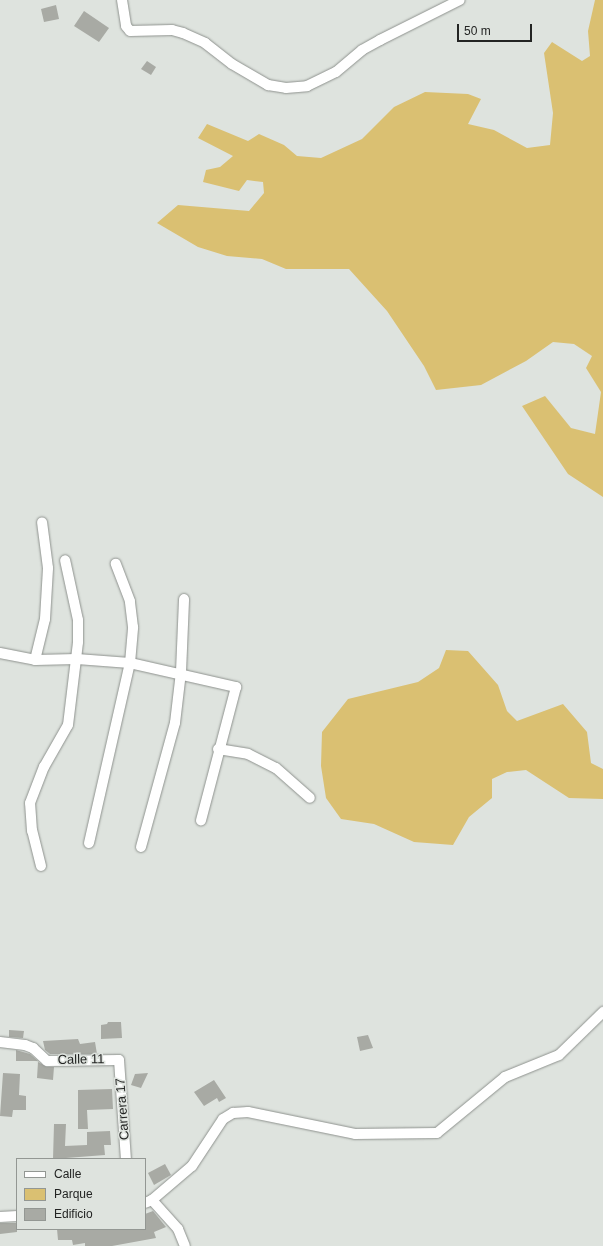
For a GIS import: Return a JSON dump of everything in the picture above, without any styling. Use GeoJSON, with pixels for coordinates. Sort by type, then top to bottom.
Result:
{"type":"FeatureCollection","features":[{"type":"Feature","properties":{"kind":"street"},"geometry":{"type":"LineString","coordinates":[[122,0],[126,26],[130,31],[172,30],[184,33],[205,43],[232,64],[268,85],[286,88],[307,86],[336,72],[362,50],[460,0]]}},
{"type":"Feature","properties":{"kind":"street"},"geometry":{"type":"LineString","coordinates":[[35,660],[45,619],[48,568],[42,522]]}},
{"type":"Feature","properties":{"kind":"street"},"geometry":{"type":"LineString","coordinates":[[41,866],[32,831],[30,803],[44,767],[68,725],[77,659],[78,620],[65,560]]}},
{"type":"Feature","properties":{"kind":"street"},"geometry":{"type":"LineString","coordinates":[[89,843],[130,663],[133,627],[130,601],[116,564]]}},
{"type":"Feature","properties":{"kind":"street"},"geometry":{"type":"LineString","coordinates":[[141,847],[175,723],[181,672],[184,599]]}},
{"type":"Feature","properties":{"kind":"street"},"geometry":{"type":"LineString","coordinates":[[0,652],[35,660],[77,659],[130,663],[181,672],[236,687],[218,749],[201,820]]}},
{"type":"Feature","properties":{"kind":"street"},"geometry":{"type":"LineString","coordinates":[[218,749],[248,754],[276,768],[310,798]]}},
{"type":"Feature","properties":{"kind":"street"},"geometry":{"type":"LineString","coordinates":[[185,1246],[178,1229],[148,1201],[192,1166],[223,1119],[233,1113],[248,1112],[355,1134],[437,1133],[505,1076],[559,1055],[603,1012]]}},
{"type":"Feature","properties":{"kind":"street","name":"Calle 11"},"geometry":{"type":"LineString","coordinates":[[0,1042],[26,1045],[47,1061],[119,1060]]}},
{"type":"Feature","properties":{"kind":"street","name":"Carrera 17"},"geometry":{"type":"LineString","coordinates":[[119,1060],[126,1158]]}},
{"type":"Feature","properties":{"kind":"street"},"geometry":{"type":"LineString","coordinates":[[0,1217],[16,1216]]}},
{"type":"Feature","properties":{"kind":"green space"},"geometry":{"type":"Polygon","coordinates":[[[595,0],[603,0],[603,497],[568,474],[522,406],[545,396],[571,428],[595,434],[601,392],[586,368],[592,356],[574,344],[553,342],[526,361],[481,385],[436,390],[424,366],[387,311],[349,269],[286,269],[262,259],[227,256],[198,247],[157,223],[178,205],[249,211],[264,193],[263,182],[247,180],[239,191],[203,182],[206,170],[220,167],[233,156],[198,138],[207,124],[248,141],[259,134],[284,145],[297,156],[321,158],[362,139],[394,107],[425,92],[468,94],[481,99],[468,124],[494,130],[527,148],[550,145],[553,113],[544,53],[552,42],[582,61],[590,56],[588,31],[595,0]]]}},
{"type":"Feature","properties":{"kind":"green space"},"geometry":{"type":"Polygon","coordinates":[[[446,650],[468,651],[498,685],[507,711],[517,721],[563,704],[587,732],[591,763],[603,769],[603,799],[569,798],[526,770],[507,772],[492,779],[492,798],[469,817],[453,845],[414,842],[374,824],[341,819],[326,798],[321,766],[322,732],[348,699],[418,682],[439,668],[446,650]]]}},
{"type":"Feature","properties":{"kind":"building"},"geometry":{"type":"Polygon","coordinates":[[[56,5],[59,19],[44,22],[41,9],[56,5]]]}},
{"type":"Feature","properties":{"kind":"building"},"geometry":{"type":"Polygon","coordinates":[[[84,11],[109,28],[99,42],[74,26],[84,11]]]}},
{"type":"Feature","properties":{"kind":"building"},"geometry":{"type":"Polygon","coordinates":[[[147,61],[156,67],[151,75],[141,69],[147,61]]]}},
{"type":"Feature","properties":{"kind":"building"},"geometry":{"type":"Polygon","coordinates":[[[108,1022],[121,1022],[122,1038],[101,1039],[101,1025],[107,1024],[108,1022]]]}},
{"type":"Feature","properties":{"kind":"building"},"geometry":{"type":"Polygon","coordinates":[[[9,1030],[24,1031],[23,1038],[9,1037],[9,1030]]]}},
{"type":"Feature","properties":{"kind":"building"},"geometry":{"type":"Polygon","coordinates":[[[368,1035],[373,1048],[360,1051],[357,1037],[368,1035]]]}},
{"type":"Feature","properties":{"kind":"building"},"geometry":{"type":"Polygon","coordinates":[[[78,1039],[80,1044],[95,1042],[97,1054],[50,1054],[45,1050],[43,1041],[78,1039]]]}},
{"type":"Feature","properties":{"kind":"building"},"geometry":{"type":"Polygon","coordinates":[[[16,1050],[30,1054],[38,1061],[16,1061],[16,1050]]]}},
{"type":"Feature","properties":{"kind":"building"},"geometry":{"type":"Polygon","coordinates":[[[38,1062],[47,1067],[54,1067],[53,1080],[37,1078],[38,1062]]]}},
{"type":"Feature","properties":{"kind":"building"},"geometry":{"type":"Polygon","coordinates":[[[3,1073],[20,1074],[19,1095],[26,1096],[26,1110],[13,1110],[12,1117],[0,1116],[3,1073]]]}},
{"type":"Feature","properties":{"kind":"building"},"geometry":{"type":"Polygon","coordinates":[[[148,1073],[141,1088],[131,1085],[135,1074],[148,1073]]]}},
{"type":"Feature","properties":{"kind":"building"},"geometry":{"type":"Polygon","coordinates":[[[214,1080],[226,1098],[219,1102],[217,1098],[204,1106],[194,1092],[214,1080]]]}},
{"type":"Feature","properties":{"kind":"building"},"geometry":{"type":"Polygon","coordinates":[[[112,1089],[113,1109],[87,1110],[88,1129],[78,1129],[78,1090],[112,1089]]]}},
{"type":"Feature","properties":{"kind":"building"},"geometry":{"type":"Polygon","coordinates":[[[54,1124],[66,1124],[65,1146],[87,1145],[87,1132],[110,1131],[111,1145],[104,1145],[105,1155],[53,1158],[54,1124]]]}},
{"type":"Feature","properties":{"kind":"building"},"geometry":{"type":"Polygon","coordinates":[[[165,1164],[171,1175],[154,1185],[148,1173],[165,1164]]]}},
{"type":"Feature","properties":{"kind":"building"},"geometry":{"type":"Polygon","coordinates":[[[153,1211],[166,1227],[154,1232],[156,1238],[112,1246],[85,1246],[85,1243],[73,1245],[72,1240],[58,1240],[57,1230],[146,1230],[146,1214],[153,1211]]]}},
{"type":"Feature","properties":{"kind":"building"},"geometry":{"type":"Polygon","coordinates":[[[0,1223],[16,1223],[17,1232],[0,1234],[0,1223]]]}}]}
